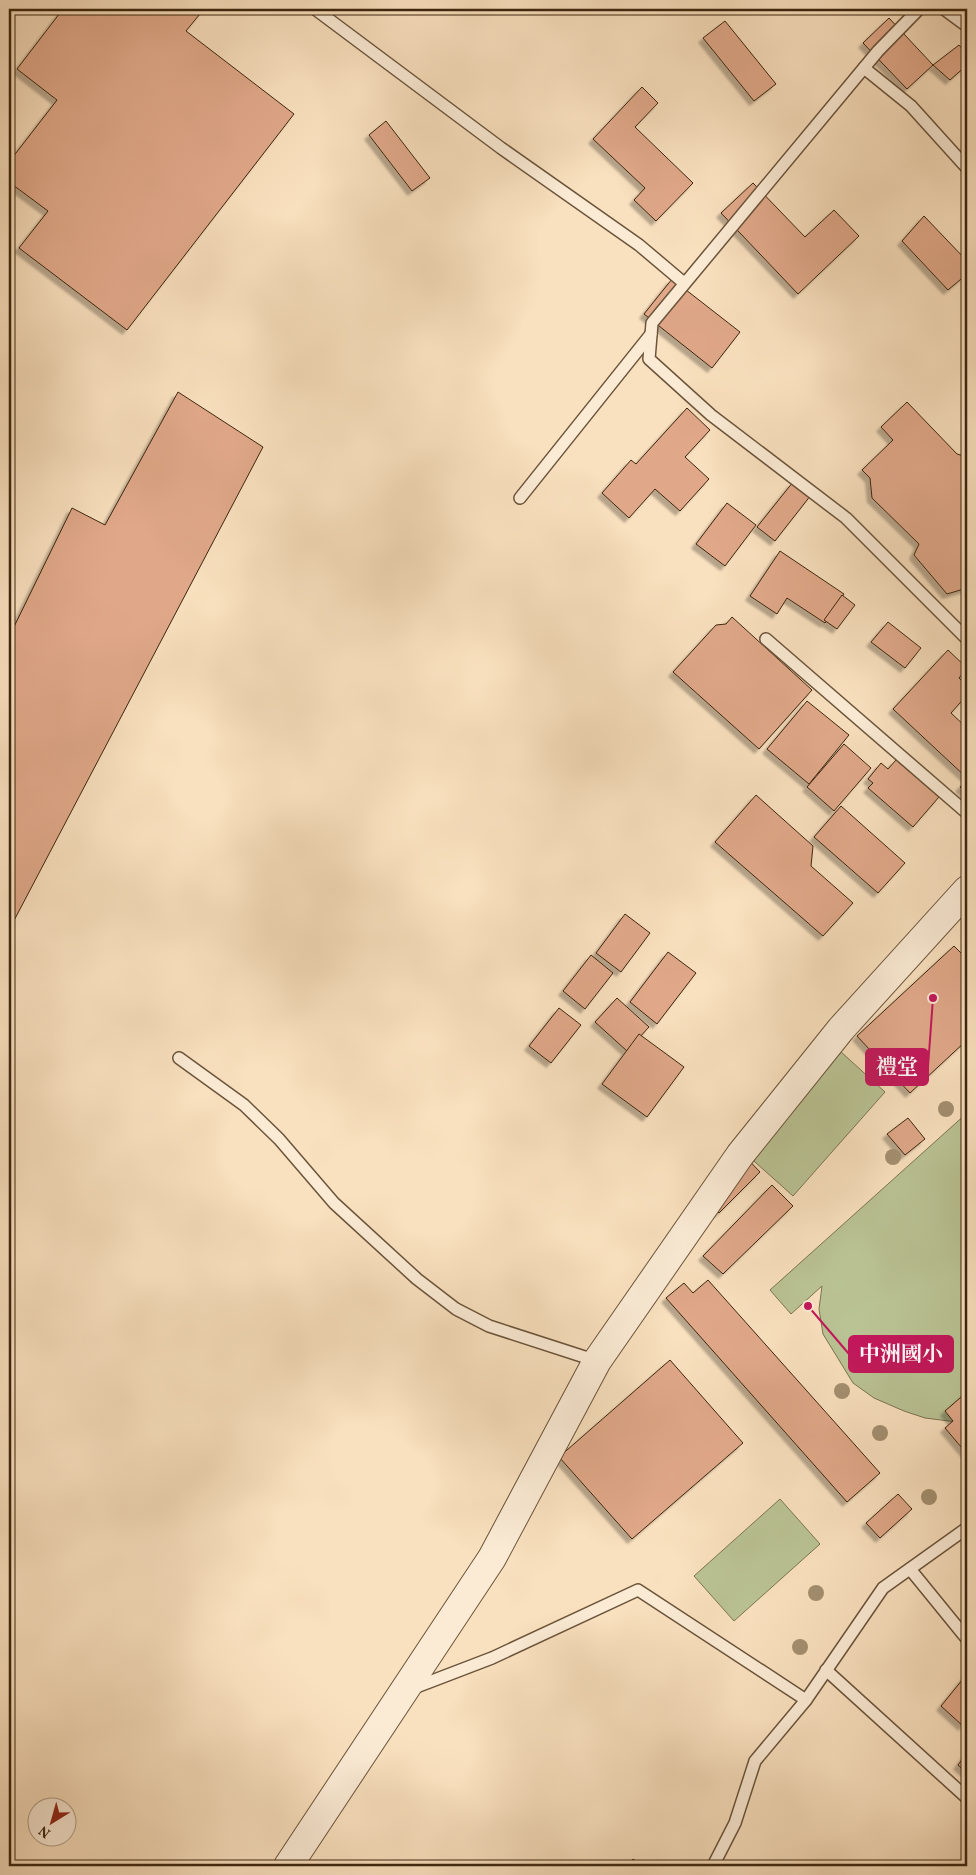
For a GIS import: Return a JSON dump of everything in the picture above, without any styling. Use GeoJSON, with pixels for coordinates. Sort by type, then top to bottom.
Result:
{"type":"FeatureCollection","features":[{"type":"Feature","properties":{"kind":"street"},"geometry":{"type":"LineString","coordinates":[[288,1866],[492,1558],[597,1361],[740,1155],[841,1029],[967,890]]}},
{"type":"Feature","properties":{"kind":"lane"},"geometry":{"type":"LineString","coordinates":[[315,9],[501,148],[639,245],[684,283]]}},
{"type":"Feature","properties":{"kind":"lane"},"geometry":{"type":"LineString","coordinates":[[919,9],[864,68],[652,323],[649,359],[711,415],[846,518],[967,639]]}},
{"type":"Feature","properties":{"kind":"lane"},"geometry":{"type":"LineString","coordinates":[[944,9],[967,26]]}},
{"type":"Feature","properties":{"kind":"lane"},"geometry":{"type":"LineString","coordinates":[[864,68],[911,106],[967,168]]}},
{"type":"Feature","properties":{"kind":"lane"},"geometry":{"type":"LineString","coordinates":[[520,498],[651,334]]}},
{"type":"Feature","properties":{"kind":"lane"},"geometry":{"type":"LineString","coordinates":[[766,640],[967,814]]}},
{"type":"Feature","properties":{"kind":"lane"},"geometry":{"type":"LineString","coordinates":[[179,1058],[244,1105],[279,1138],[334,1203],[417,1279],[456,1309],[490,1326],[597,1361]]}},
{"type":"Feature","properties":{"kind":"lane"},"geometry":{"type":"LineString","coordinates":[[713,1866],[736,1822],[756,1761],[806,1700],[883,1588],[967,1528]]}},
{"type":"Feature","properties":{"kind":"lane"},"geometry":{"type":"LineString","coordinates":[[910,1568],[967,1638]]}},
{"type":"Feature","properties":{"kind":"lane"},"geometry":{"type":"LineString","coordinates":[[402,1693],[492,1658],[638,1590],[806,1700]]}},
{"type":"Feature","properties":{"kind":"lane"},"geometry":{"type":"LineString","coordinates":[[826,1670],[967,1798]]}},
{"type":"Feature","properties":{"kind":"green space"},"geometry":{"type":"Polygon","coordinates":[[[829,1041],[885,1092],[793,1196],[736,1145],[829,1041]]]}},
{"type":"Feature","properties":{"kind":"green space"},"geometry":{"type":"Polygon","coordinates":[[[967,1113],[967,1413],[957,1422],[925,1418],[904,1411],[874,1398],[853,1383],[823,1334],[819,1309],[822,1286],[791,1314],[770,1290],[967,1113]]]}},
{"type":"Feature","properties":{"kind":"green space"},"geometry":{"type":"Polygon","coordinates":[[[780,1499],[820,1544],[734,1621],[694,1576],[780,1499]]]}},
{"type":"Feature","properties":{"kind":"building"},"geometry":{"type":"Polygon","coordinates":[[[63,9],[204,9],[186,31],[294,114],[127,330],[19,248],[48,211],[9,182],[9,162],[57,100],[17,69],[63,9]]]}},
{"type":"Feature","properties":{"kind":"building"},"geometry":{"type":"Polygon","coordinates":[[[889,18],[933,65],[907,89],[863,43],[889,18]]]}},
{"type":"Feature","properties":{"kind":"building"},"geometry":{"type":"Polygon","coordinates":[[[725,21],[776,84],[754,101],[703,38],[725,21]]]}},
{"type":"Feature","properties":{"kind":"building"},"geometry":{"type":"Polygon","coordinates":[[[959,45],[967,54],[967,65],[950,80],[933,65],[959,45]]]}},
{"type":"Feature","properties":{"kind":"building"},"geometry":{"type":"Polygon","coordinates":[[[642,87],[658,103],[635,127],[693,183],[656,221],[634,200],[645,188],[593,139],[642,87]]]}},
{"type":"Feature","properties":{"kind":"building"},"geometry":{"type":"Polygon","coordinates":[[[386,121],[430,178],[412,191],[369,135],[386,121]]]}},
{"type":"Feature","properties":{"kind":"building"},"geometry":{"type":"Polygon","coordinates":[[[753,183],[805,237],[834,210],[859,236],[798,294],[721,213],[753,183]]]}},
{"type":"Feature","properties":{"kind":"building"},"geometry":{"type":"Polygon","coordinates":[[[924,216],[967,261],[967,274],[948,290],[902,241],[924,216]]]}},
{"type":"Feature","properties":{"kind":"building"},"geometry":{"type":"Polygon","coordinates":[[[672,279],[740,332],[712,368],[644,314],[672,279]]]}},
{"type":"Feature","properties":{"kind":"building"},"geometry":{"type":"Polygon","coordinates":[[[178,392],[263,447],[9,930],[9,637],[72,508],[105,525],[178,392]]]}},
{"type":"Feature","properties":{"kind":"building"},"geometry":{"type":"Polygon","coordinates":[[[907,402],[957,454],[967,457],[967,588],[947,594],[914,555],[919,544],[872,498],[870,478],[862,470],[893,440],[881,427],[907,402]]]}},
{"type":"Feature","properties":{"kind":"building"},"geometry":{"type":"Polygon","coordinates":[[[687,408],[710,430],[685,457],[709,479],[680,511],[655,489],[629,518],[602,493],[631,460],[636,464],[687,408]]]}},
{"type":"Feature","properties":{"kind":"building"},"geometry":{"type":"Polygon","coordinates":[[[793,482],[811,495],[775,541],[757,527],[793,482]]]}},
{"type":"Feature","properties":{"kind":"building"},"geometry":{"type":"Polygon","coordinates":[[[727,503],[756,525],[725,566],[696,544],[727,503]]]}},
{"type":"Feature","properties":{"kind":"building"},"geometry":{"type":"Polygon","coordinates":[[[780,551],[844,594],[825,623],[787,598],[777,614],[750,596],[780,551]]]}},
{"type":"Feature","properties":{"kind":"building"},"geometry":{"type":"Polygon","coordinates":[[[842,595],[855,605],[837,629],[824,620],[842,595]]]}},
{"type":"Feature","properties":{"kind":"building"},"geometry":{"type":"Polygon","coordinates":[[[732,617],[812,690],[759,749],[673,672],[716,625],[726,624],[732,617]]]}},
{"type":"Feature","properties":{"kind":"building"},"geometry":{"type":"Polygon","coordinates":[[[888,622],[921,648],[905,668],[871,642],[888,622]]]}},
{"type":"Feature","properties":{"kind":"building"},"geometry":{"type":"Polygon","coordinates":[[[948,650],[967,668],[959,678],[967,686],[967,695],[951,713],[967,728],[967,778],[893,709],[948,650]]]}},
{"type":"Feature","properties":{"kind":"building"},"geometry":{"type":"Polygon","coordinates":[[[807,701],[849,735],[809,784],[767,749],[807,701]]]}},
{"type":"Feature","properties":{"kind":"building"},"geometry":{"type":"Polygon","coordinates":[[[844,744],[871,768],[834,811],[807,787],[844,744]]]}},
{"type":"Feature","properties":{"kind":"building"},"geometry":{"type":"Polygon","coordinates":[[[896,760],[939,797],[913,827],[868,788],[873,783],[868,779],[881,763],[888,769],[896,760]]]}},
{"type":"Feature","properties":{"kind":"building"},"geometry":{"type":"Polygon","coordinates":[[[967,780],[967,794],[960,787],[967,780]]]}},
{"type":"Feature","properties":{"kind":"building"},"geometry":{"type":"Polygon","coordinates":[[[756,795],[813,846],[811,866],[853,903],[823,936],[715,842],[756,795]]]}},
{"type":"Feature","properties":{"kind":"building"},"geometry":{"type":"Polygon","coordinates":[[[841,806],[905,863],[878,893],[814,837],[841,806]]]}},
{"type":"Feature","properties":{"kind":"building"},"geometry":{"type":"Polygon","coordinates":[[[625,914],[650,933],[621,972],[596,953],[625,914]]]}},
{"type":"Feature","properties":{"kind":"building"},"geometry":{"type":"Polygon","coordinates":[[[954,946],[967,959],[967,1040],[910,1093],[857,1036],[954,946]]]}},
{"type":"Feature","properties":{"kind":"building"},"geometry":{"type":"Polygon","coordinates":[[[668,952],[696,973],[657,1024],[630,1002],[668,952]]]}},
{"type":"Feature","properties":{"kind":"building"},"geometry":{"type":"Polygon","coordinates":[[[591,955],[613,973],[585,1009],[563,991],[591,955]]]}},
{"type":"Feature","properties":{"kind":"building"},"geometry":{"type":"Polygon","coordinates":[[[617,998],[649,1027],[627,1051],[595,1022],[617,998]]]}},
{"type":"Feature","properties":{"kind":"building"},"geometry":{"type":"Polygon","coordinates":[[[559,1008],[581,1025],[551,1063],[529,1046],[559,1008]]]}},
{"type":"Feature","properties":{"kind":"building"},"geometry":{"type":"Polygon","coordinates":[[[639,1034],[684,1067],[647,1117],[602,1084],[639,1034]]]}},
{"type":"Feature","properties":{"kind":"building"},"geometry":{"type":"Polygon","coordinates":[[[908,1118],[925,1139],[905,1155],[887,1134],[908,1118]]]}},
{"type":"Feature","properties":{"kind":"building"},"geometry":{"type":"Polygon","coordinates":[[[742,1153],[760,1172],[719,1213],[700,1194],[742,1153]]]}},
{"type":"Feature","properties":{"kind":"building"},"geometry":{"type":"Polygon","coordinates":[[[772,1185],[793,1206],[723,1274],[703,1256],[772,1185]]]}},
{"type":"Feature","properties":{"kind":"building"},"geometry":{"type":"Polygon","coordinates":[[[708,1280],[880,1473],[847,1502],[666,1298],[684,1283],[693,1293],[708,1280]]]}},
{"type":"Feature","properties":{"kind":"building"},"geometry":{"type":"Polygon","coordinates":[[[670,1360],[743,1443],[632,1539],[559,1457],[670,1360]]]}},
{"type":"Feature","properties":{"kind":"building"},"geometry":{"type":"Polygon","coordinates":[[[967,1392],[967,1454],[945,1428],[953,1421],[945,1411],[967,1392]]]}},
{"type":"Feature","properties":{"kind":"building"},"geometry":{"type":"Polygon","coordinates":[[[898,1494],[912,1509],[880,1538],[866,1523],[898,1494]]]}},
{"type":"Feature","properties":{"kind":"building"},"geometry":{"type":"Polygon","coordinates":[[[967,1674],[967,1721],[963,1726],[941,1706],[967,1674]]]}},
{"type":"Feature","properties":{"kind":"building"},"geometry":{"type":"Polygon","coordinates":[[[967,1753],[967,1773],[958,1765],[967,1753]]]}},
{"type":"Feature","properties":{"kind":"building"},"geometry":{"type":"Polygon","coordinates":[[[633,1859],[643,1866],[628,1866],[633,1859]]]}},
{"type":"Feature","properties":{"kind":"place","name":"禮堂"},"geometry":{"type":"Point","coordinates":[933,998]}},
{"type":"Feature","properties":{"kind":"place","name":"中洲國小"},"geometry":{"type":"Point","coordinates":[808,1306]}}]}
